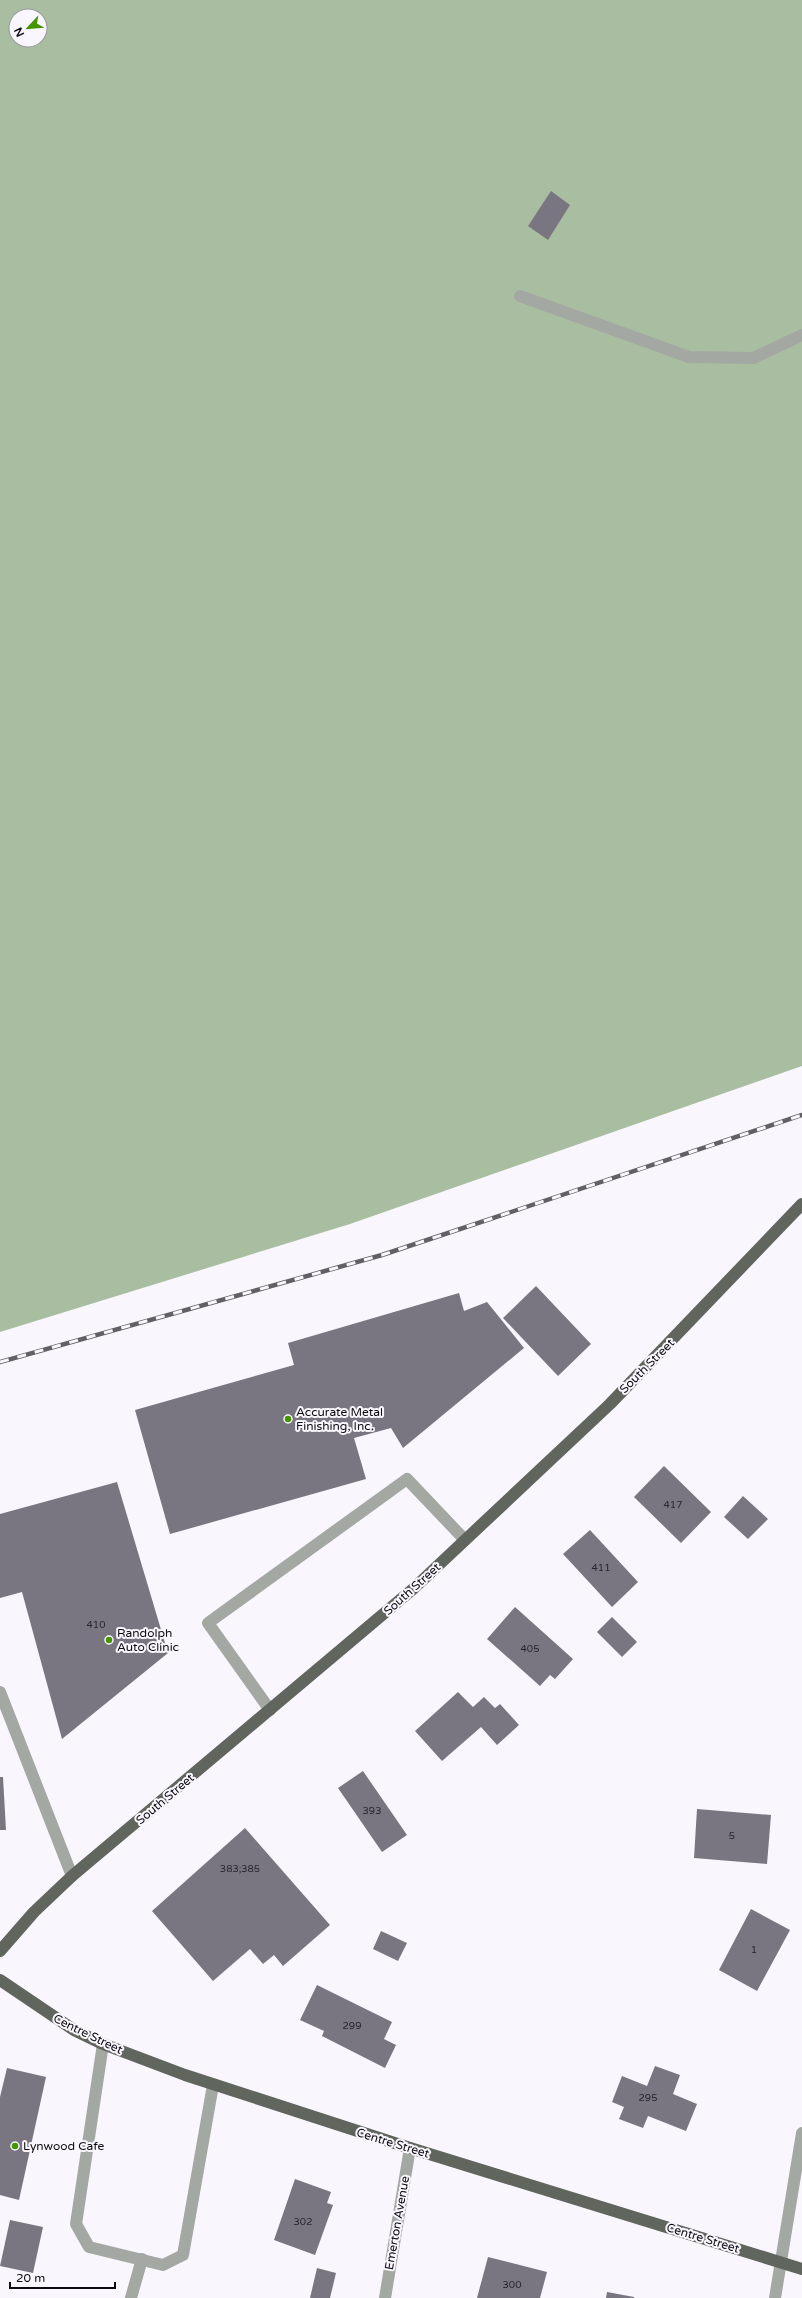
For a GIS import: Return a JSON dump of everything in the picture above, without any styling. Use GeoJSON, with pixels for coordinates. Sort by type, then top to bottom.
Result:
{"type":"FeatureCollection","features":[{"type":"Feature","properties":{"kind":"main road","name":"South Street"},"geometry":{"type":"LineString","coordinates":[[0,1951],[34,1912],[72,1876],[413,1590],[610,1404],[802,1204]]}},
{"type":"Feature","properties":{"kind":"main road","name":"Centre Street"},"geometry":{"type":"LineString","coordinates":[[0,1980],[48,2015],[103,2044],[213,2085],[410,2148],[802,2269]]}},
{"type":"Feature","properties":{"kind":"street"},"geometry":{"type":"LineString","coordinates":[[520,296],[689,357],[753,358],[802,335]]}},
{"type":"Feature","properties":{"kind":"street"},"geometry":{"type":"LineString","coordinates":[[270,1710],[208,1623],[407,1480],[465,1540]]}},
{"type":"Feature","properties":{"kind":"street"},"geometry":{"type":"LineString","coordinates":[[0,1692],[72,1876]]}},
{"type":"Feature","properties":{"kind":"street"},"geometry":{"type":"LineString","coordinates":[[103,2044],[76,2224],[89,2247],[163,2265],[183,2255],[213,2085]]}},
{"type":"Feature","properties":{"kind":"street"},"geometry":{"type":"LineString","coordinates":[[775,2298],[802,2133]]}},
{"type":"Feature","properties":{"kind":"street","name":"Emerton Avenue"},"geometry":{"type":"LineString","coordinates":[[385,2298],[410,2148]]}},
{"type":"Feature","properties":{"kind":"street"},"geometry":{"type":"LineString","coordinates":[[131,2298],[142,2259]]}},
{"type":"Feature","properties":{"kind":"green space"},"geometry":{"type":"Polygon","coordinates":[[[0,0],[802,0],[802,1066],[350,1224],[0,1332],[0,0]]]}},
{"type":"Feature","properties":{"kind":"building"},"geometry":{"type":"Polygon","coordinates":[[[551,191],[570,205],[548,240],[528,226],[551,191]]]}},
{"type":"Feature","properties":{"kind":"building"},"geometry":{"type":"Polygon","coordinates":[[[536,1286],[591,1344],[558,1376],[503,1318],[536,1286]]]}},
{"type":"Feature","properties":{"kind":"building","name":"Accurate Metal Finishing, Inc."},"geometry":{"type":"Polygon","coordinates":[[[459,1293],[464,1311],[487,1302],[524,1348],[403,1448],[391,1428],[354,1438],[366,1479],[170,1534],[135,1410],[294,1365],[288,1343],[459,1293]]]}},
{"type":"Feature","properties":{"kind":"building"},"geometry":{"type":"Polygon","coordinates":[[[664,1466],[711,1512],[681,1543],[634,1497],[664,1466]]]}},
{"type":"Feature","properties":{"kind":"building"},"geometry":{"type":"Polygon","coordinates":[[[117,1482],[168,1653],[62,1739],[22,1592],[0,1598],[0,1514],[117,1482]]]}},
{"type":"Feature","properties":{"kind":"building"},"geometry":{"type":"Polygon","coordinates":[[[743,1496],[768,1519],[748,1539],[724,1517],[743,1496]]]}},
{"type":"Feature","properties":{"kind":"building"},"geometry":{"type":"Polygon","coordinates":[[[590,1530],[638,1582],[612,1607],[563,1554],[590,1530]]]}},
{"type":"Feature","properties":{"kind":"building"},"geometry":{"type":"Polygon","coordinates":[[[515,1607],[573,1659],[555,1679],[550,1675],[540,1686],[487,1639],[515,1607]]]}},
{"type":"Feature","properties":{"kind":"building"},"geometry":{"type":"Polygon","coordinates":[[[612,1617],[637,1642],[622,1657],[597,1632],[612,1617]]]}},
{"type":"Feature","properties":{"kind":"building"},"geometry":{"type":"Polygon","coordinates":[[[458,1692],[473,1707],[484,1697],[495,1708],[500,1704],[519,1725],[497,1745],[481,1727],[442,1761],[415,1731],[458,1692]]]}},
{"type":"Feature","properties":{"kind":"building"},"geometry":{"type":"Polygon","coordinates":[[[363,1771],[407,1835],[382,1852],[338,1788],[363,1771]]]}},
{"type":"Feature","properties":{"kind":"building"},"geometry":{"type":"Polygon","coordinates":[[[0,1777],[3,1777],[6,1830],[0,1830],[0,1777]]]}},
{"type":"Feature","properties":{"kind":"building"},"geometry":{"type":"Polygon","coordinates":[[[697,1809],[771,1815],[767,1864],[694,1858],[697,1809]]]}},
{"type":"Feature","properties":{"kind":"building"},"geometry":{"type":"Polygon","coordinates":[[[245,1828],[330,1925],[283,1966],[274,1955],[263,1964],[250,1949],[213,1981],[152,1911],[245,1828]]]}},
{"type":"Feature","properties":{"kind":"building"},"geometry":{"type":"Polygon","coordinates":[[[751,1909],[790,1930],[757,1991],[719,1970],[751,1909]]]}},
{"type":"Feature","properties":{"kind":"building"},"geometry":{"type":"Polygon","coordinates":[[[381,1931],[407,1943],[398,1961],[373,1949],[381,1931]]]}},
{"type":"Feature","properties":{"kind":"building"},"geometry":{"type":"Polygon","coordinates":[[[317,1985],[392,2022],[384,2039],[396,2045],[385,2068],[322,2036],[324,2031],[300,2020],[317,1985]]]}},
{"type":"Feature","properties":{"kind":"building"},"geometry":{"type":"Polygon","coordinates":[[[655,2066],[680,2075],[673,2094],[697,2104],[686,2131],[648,2116],[643,2128],[619,2119],[624,2107],[612,2102],[622,2076],[647,2086],[655,2066]]]}},
{"type":"Feature","properties":{"kind":"building","name":"Lynwood Cafe"},"geometry":{"type":"Polygon","coordinates":[[[7,2068],[46,2077],[19,2200],[0,2195],[0,2097],[7,2068]]]}},
{"type":"Feature","properties":{"kind":"building"},"geometry":{"type":"Polygon","coordinates":[[[295,2179],[331,2192],[327,2203],[333,2205],[315,2255],[274,2240],[295,2179]]]}},
{"type":"Feature","properties":{"kind":"building"},"geometry":{"type":"Polygon","coordinates":[[[10,2220],[43,2227],[33,2273],[0,2266],[10,2220]]]}},
{"type":"Feature","properties":{"kind":"building"},"geometry":{"type":"Polygon","coordinates":[[[488,2257],[547,2272],[540,2298],[477,2298],[488,2257]]]}},
{"type":"Feature","properties":{"kind":"building"},"geometry":{"type":"Polygon","coordinates":[[[317,2268],[336,2273],[330,2298],[310,2298],[317,2268]]]}},
{"type":"Feature","properties":{"kind":"building"},"geometry":{"type":"Polygon","coordinates":[[[607,2292],[634,2297],[634,2298],[606,2298],[607,2292]]]}},
{"type":"Feature","properties":{"kind":"railway"},"geometry":{"type":"LineString","coordinates":[[0,1362],[382,1255],[802,1115]]}},
{"type":"Feature","properties":{"kind":"place","name":"Accurate Metal Finishing, Inc."},"geometry":{"type":"Point","coordinates":[288,1419]}},
{"type":"Feature","properties":{"kind":"place","name":"Randolph Auto Clinic"},"geometry":{"type":"Point","coordinates":[109,1640]}},
{"type":"Feature","properties":{"kind":"place","name":"Lynwood Cafe"},"geometry":{"type":"Point","coordinates":[15,2146]}}]}
